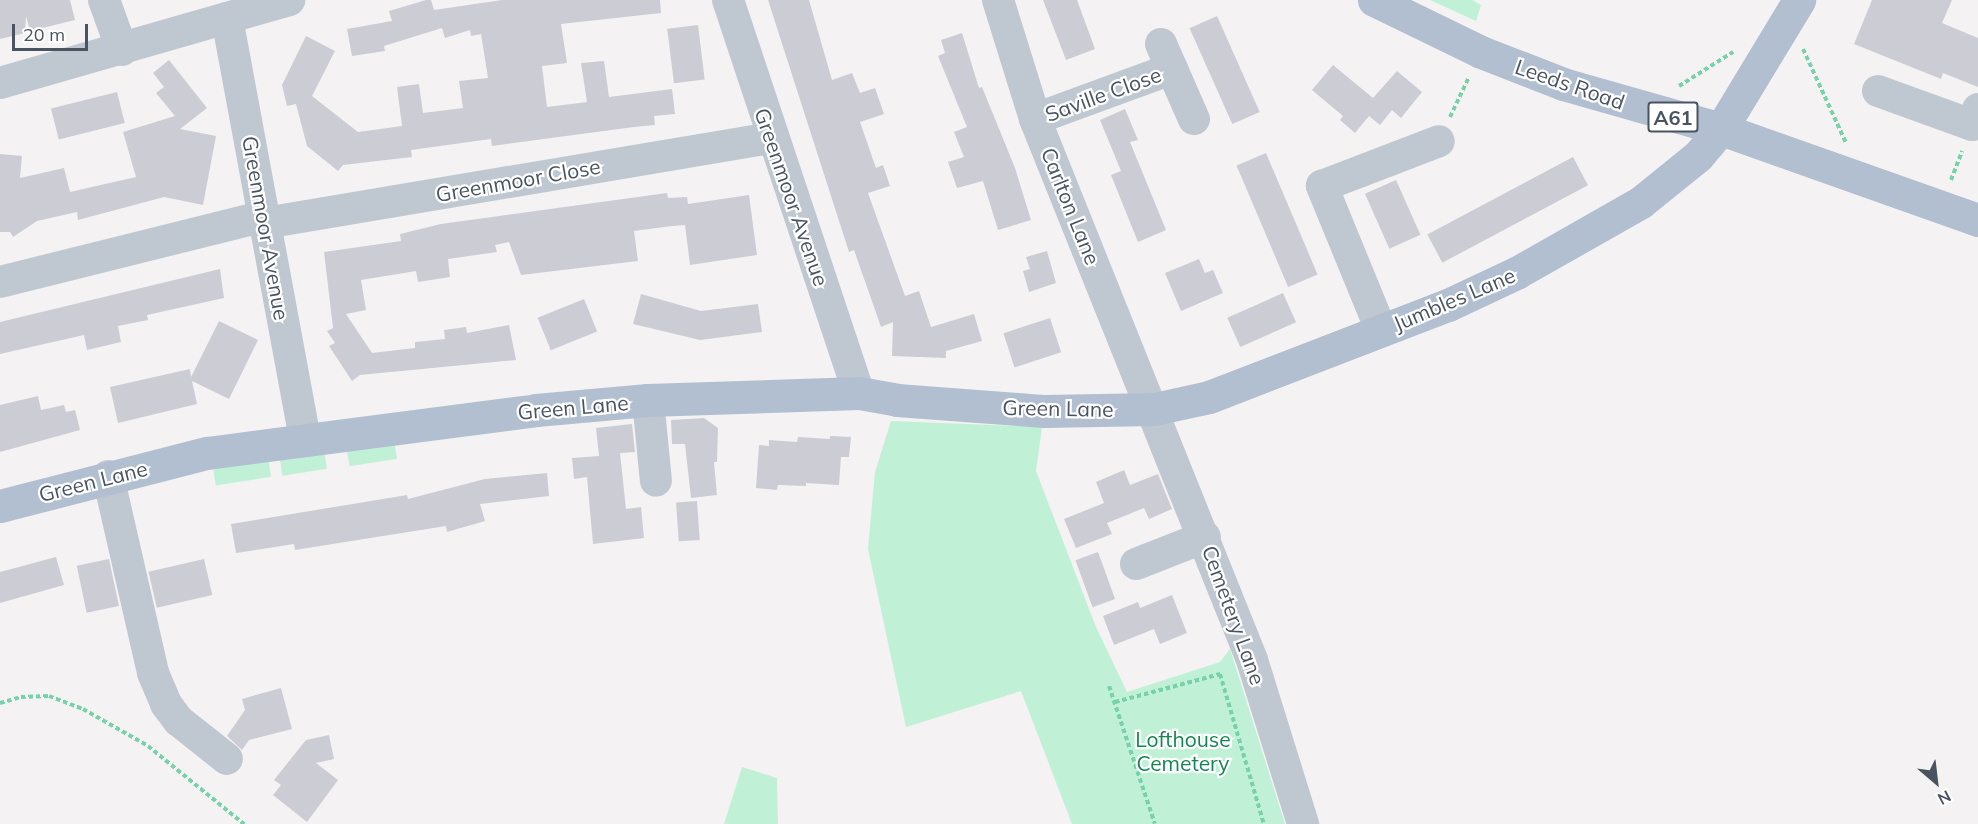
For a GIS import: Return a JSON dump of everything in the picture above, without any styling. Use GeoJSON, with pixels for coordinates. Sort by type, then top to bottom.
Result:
{"type":"FeatureCollection","features":[{"type":"Feature","properties":{"kind":"main road","name":"Leeds Road"},"geometry":{"type":"LineString","coordinates":[[1374,0],[1481,52],[1563,84],[1721,129],[1978,220]]}},
{"type":"Feature","properties":{"kind":"main road","name":"Jumbles Lane"},"geometry":{"type":"LineString","coordinates":[[1154,409],[1209,397],[1381,330],[1518,272],[1608,223],[1671,179],[1721,129],[1799,0]]}},
{"type":"Feature","properties":{"kind":"main road","name":"Green Lane"},"geometry":{"type":"LineString","coordinates":[[0,506],[108,476],[207,453],[305,438],[648,400],[859,393],[897,400],[1045,411],[1154,409]]}},
{"type":"Feature","properties":{"kind":"street"},"geometry":{"type":"LineString","coordinates":[[104,0],[122,50]]}},
{"type":"Feature","properties":{"kind":"street"},"geometry":{"type":"LineString","coordinates":[[0,83],[122,50],[289,0]]}},
{"type":"Feature","properties":{"kind":"street","name":"Greenmoor Avenue"},"geometry":{"type":"LineString","coordinates":[[728,0],[771,138],[859,393]]}},
{"type":"Feature","properties":{"kind":"street","name":"Carlton Lane"},"geometry":{"type":"LineString","coordinates":[[998,0],[1035,119],[1154,409]]}},
{"type":"Feature","properties":{"kind":"street","name":"Greenmoor Avenue"},"geometry":{"type":"LineString","coordinates":[[227,18],[305,438]]}},
{"type":"Feature","properties":{"kind":"street","name":"Saville Close"},"geometry":{"type":"LineString","coordinates":[[1035,119],[1166,57],[1194,119]]}},
{"type":"Feature","properties":{"kind":"street"},"geometry":{"type":"LineString","coordinates":[[1878,91],[1975,117]]}},
{"type":"Feature","properties":{"kind":"street","name":"Greenmoor Close"},"geometry":{"type":"LineString","coordinates":[[0,282],[264,219],[771,138]]}},
{"type":"Feature","properties":{"kind":"street"},"geometry":{"type":"LineString","coordinates":[[1381,330],[1322,186],[1439,141]]}},
{"type":"Feature","properties":{"kind":"street"},"geometry":{"type":"LineString","coordinates":[[648,400],[656,481]]}},
{"type":"Feature","properties":{"kind":"street","name":"Cemetery Lane"},"geometry":{"type":"LineString","coordinates":[[1154,409],[1252,660],[1303,824]]}},
{"type":"Feature","properties":{"kind":"street"},"geometry":{"type":"LineString","coordinates":[[108,476],[153,673],[166,704],[179,721],[227,759]]}},
{"type":"Feature","properties":{"kind":"street"},"geometry":{"type":"LineString","coordinates":[[1136,564],[1205,537]]}},
{"type":"Feature","properties":{"kind":"path"},"geometry":{"type":"LineString","coordinates":[[1439,141],[1481,52]]}},
{"type":"Feature","properties":{"kind":"path"},"geometry":{"type":"LineString","coordinates":[[1941,207],[1975,117]]}},
{"type":"Feature","properties":{"kind":"path"},"geometry":{"type":"LineString","coordinates":[[1115,702],[1220,674],[1264,824]]}},
{"type":"Feature","properties":{"kind":"path"},"geometry":{"type":"LineString","coordinates":[[1109,686],[1155,824]]}},
{"type":"Feature","properties":{"kind":"path"},"geometry":{"type":"LineString","coordinates":[[0,703],[21,697],[50,696],[83,709],[148,746],[244,824]]}},
{"type":"Feature","properties":{"kind":"green space"},"geometry":{"type":"Polygon","coordinates":[[[1430,0],[1472,0],[1481,5],[1476,21],[1430,0]]]}},
{"type":"Feature","properties":{"kind":"green space","name":"Lofthouse Cemetery"},"geometry":{"type":"Polygon","coordinates":[[[891,421],[1042,427],[1036,471],[1096,627],[1127,692],[1220,662],[1230,649],[1285,824],[1072,824],[1021,691],[906,727],[868,549],[875,472],[891,421]]]}},
{"type":"Feature","properties":{"kind":"green space"},"geometry":{"type":"Polygon","coordinates":[[[394,440],[397,459],[350,466],[347,448],[394,440]]]}},
{"type":"Feature","properties":{"kind":"green space"},"geometry":{"type":"Polygon","coordinates":[[[324,450],[327,469],[283,476],[280,457],[324,450]]]}},
{"type":"Feature","properties":{"kind":"green space"},"geometry":{"type":"Polygon","coordinates":[[[268,457],[271,477],[216,486],[213,466],[268,457]]]}},
{"type":"Feature","properties":{"kind":"green space"},"geometry":{"type":"Polygon","coordinates":[[[742,767],[777,778],[778,824],[724,824],[742,767]]]}},
{"type":"Feature","properties":{"kind":"building"},"geometry":{"type":"Polygon","coordinates":[[[0,0],[70,0],[75,20],[30,31],[26,16],[25,33],[0,39],[0,0]]]}},
{"type":"Feature","properties":{"kind":"building"},"geometry":{"type":"Polygon","coordinates":[[[431,0],[434,10],[502,0],[660,0],[661,13],[561,24],[567,63],[542,66],[547,107],[587,102],[581,63],[604,61],[609,97],[672,89],[675,114],[654,116],[655,125],[492,146],[491,139],[411,150],[412,157],[343,165],[338,171],[307,146],[296,104],[287,106],[282,85],[306,36],[335,51],[312,96],[358,132],[402,126],[397,87],[419,84],[423,113],[463,108],[459,81],[488,78],[481,34],[471,36],[470,30],[445,38],[442,28],[384,46],[385,51],[352,56],[347,29],[392,21],[389,11],[431,0]]]}},
{"type":"Feature","properties":{"kind":"building"},"geometry":{"type":"Polygon","coordinates":[[[768,0],[809,0],[832,80],[852,73],[860,93],[875,88],[884,114],[860,122],[876,168],[883,165],[890,186],[868,193],[905,296],[919,291],[931,327],[974,314],[982,341],[946,351],[946,358],[892,356],[893,322],[881,327],[854,250],[849,252],[768,0]]]}},
{"type":"Feature","properties":{"kind":"building"},"geometry":{"type":"Polygon","coordinates":[[[1043,0],[1077,0],[1095,49],[1066,60],[1043,0]]]}},
{"type":"Feature","properties":{"kind":"building"},"geometry":{"type":"Polygon","coordinates":[[[1872,0],[1952,0],[1942,23],[1978,38],[1978,87],[1943,73],[1941,79],[1854,44],[1872,0]]]}},
{"type":"Feature","properties":{"kind":"building"},"geometry":{"type":"Polygon","coordinates":[[[1217,16],[1260,112],[1232,124],[1190,28],[1217,16]]]}},
{"type":"Feature","properties":{"kind":"building"},"geometry":{"type":"Polygon","coordinates":[[[698,25],[705,80],[674,83],[667,29],[698,25]]]}},
{"type":"Feature","properties":{"kind":"building"},"geometry":{"type":"Polygon","coordinates":[[[962,33],[979,88],[982,87],[1015,168],[1031,220],[998,230],[983,181],[957,188],[948,162],[964,157],[954,132],[967,127],[938,56],[945,53],[941,40],[962,33]]]}},
{"type":"Feature","properties":{"kind":"building"},"geometry":{"type":"Polygon","coordinates":[[[169,60],[207,108],[180,129],[216,136],[203,205],[164,197],[78,220],[77,212],[37,221],[13,237],[10,232],[0,232],[0,154],[22,156],[20,178],[64,168],[70,192],[136,177],[123,132],[175,116],[156,93],[164,87],[153,73],[169,60]]]}},
{"type":"Feature","properties":{"kind":"building"},"geometry":{"type":"Polygon","coordinates":[[[1333,65],[1373,98],[1397,71],[1422,92],[1401,118],[1392,110],[1380,125],[1369,116],[1355,133],[1340,120],[1343,116],[1312,90],[1333,65]]]}},
{"type":"Feature","properties":{"kind":"building"},"geometry":{"type":"Polygon","coordinates":[[[117,92],[125,123],[59,140],[51,108],[117,92]]]}},
{"type":"Feature","properties":{"kind":"building"},"geometry":{"type":"Polygon","coordinates":[[[1125,109],[1138,140],[1130,142],[1166,230],[1138,242],[1111,175],[1121,171],[1100,120],[1125,109]]]}},
{"type":"Feature","properties":{"kind":"building"},"geometry":{"type":"Polygon","coordinates":[[[1266,153],[1318,275],[1288,287],[1237,166],[1266,153]]]}},
{"type":"Feature","properties":{"kind":"building"},"geometry":{"type":"Polygon","coordinates":[[[1573,157],[1588,185],[1442,263],[1427,234],[1573,157]]]}},
{"type":"Feature","properties":{"kind":"building"},"geometry":{"type":"Polygon","coordinates":[[[1396,180],[1420,235],[1389,249],[1365,194],[1396,180]]]}},
{"type":"Feature","properties":{"kind":"building"},"geometry":{"type":"Polygon","coordinates":[[[667,193],[668,198],[687,197],[688,204],[749,195],[757,255],[690,265],[685,225],[672,226],[634,231],[638,261],[521,275],[509,242],[495,245],[497,252],[448,259],[450,277],[418,282],[416,271],[361,280],[366,310],[346,314],[372,353],[415,348],[415,342],[445,339],[444,330],[466,327],[467,333],[509,325],[516,360],[360,375],[352,381],[329,346],[335,343],[327,331],[333,328],[324,252],[401,241],[400,234],[441,224],[667,193]]]}},
{"type":"Feature","properties":{"kind":"building"},"geometry":{"type":"Polygon","coordinates":[[[1047,251],[1056,283],[1029,292],[1023,271],[1030,269],[1026,257],[1047,251]]]}},
{"type":"Feature","properties":{"kind":"building"},"geometry":{"type":"Polygon","coordinates":[[[1199,259],[1205,273],[1213,270],[1223,293],[1181,311],[1165,273],[1199,259]]]}},
{"type":"Feature","properties":{"kind":"building"},"geometry":{"type":"Polygon","coordinates":[[[220,269],[224,298],[147,315],[148,320],[118,326],[121,342],[87,350],[84,335],[0,354],[0,322],[220,269]]]}},
{"type":"Feature","properties":{"kind":"building"},"geometry":{"type":"Polygon","coordinates":[[[1283,293],[1296,322],[1240,347],[1227,318],[1283,293]]]}},
{"type":"Feature","properties":{"kind":"building"},"geometry":{"type":"Polygon","coordinates":[[[641,294],[701,311],[758,304],[762,332],[700,340],[633,324],[641,294]]]}},
{"type":"Feature","properties":{"kind":"building"},"geometry":{"type":"Polygon","coordinates":[[[584,299],[597,331],[551,350],[538,318],[584,299]]]}},
{"type":"Feature","properties":{"kind":"building"},"geometry":{"type":"Polygon","coordinates":[[[1050,318],[1061,352],[1015,367],[1003,333],[1050,318]]]}},
{"type":"Feature","properties":{"kind":"building"},"geometry":{"type":"Polygon","coordinates":[[[219,321],[258,340],[229,399],[192,381],[197,404],[118,423],[110,387],[190,369],[191,377],[219,321]]]}},
{"type":"Feature","properties":{"kind":"building"},"geometry":{"type":"Polygon","coordinates":[[[38,396],[41,410],[64,405],[66,412],[75,410],[80,430],[0,452],[0,405],[38,396]]]}},
{"type":"Feature","properties":{"kind":"building"},"geometry":{"type":"Polygon","coordinates":[[[704,418],[718,428],[717,462],[714,462],[717,495],[691,498],[685,444],[672,444],[671,420],[704,418]]]}},
{"type":"Feature","properties":{"kind":"building"},"geometry":{"type":"Polygon","coordinates":[[[632,424],[635,452],[620,453],[626,509],[641,507],[644,538],[593,544],[587,477],[574,479],[572,458],[599,456],[596,428],[632,424]]]}},
{"type":"Feature","properties":{"kind":"building"},"geometry":{"type":"Polygon","coordinates":[[[830,436],[851,437],[849,457],[841,457],[839,485],[806,483],[806,486],[778,485],[777,490],[756,488],[759,445],[769,446],[769,440],[797,442],[798,437],[830,439],[830,436]]]}},
{"type":"Feature","properties":{"kind":"building"},"geometry":{"type":"Polygon","coordinates":[[[1124,470],[1130,485],[1158,474],[1172,509],[1149,519],[1144,508],[1107,523],[1112,534],[1076,548],[1064,519],[1104,503],[1096,482],[1124,470]]]}},
{"type":"Feature","properties":{"kind":"building"},"geometry":{"type":"Polygon","coordinates":[[[547,473],[549,496],[480,504],[485,521],[447,532],[446,526],[295,550],[294,544],[236,553],[231,524],[407,495],[408,499],[485,479],[547,473]]]}},
{"type":"Feature","properties":{"kind":"building"},"geometry":{"type":"Polygon","coordinates":[[[697,501],[700,540],[679,541],[676,502],[697,501]]]}},
{"type":"Feature","properties":{"kind":"building"},"geometry":{"type":"Polygon","coordinates":[[[1098,552],[1115,599],[1093,607],[1075,560],[1098,552]]]}},
{"type":"Feature","properties":{"kind":"building"},"geometry":{"type":"Polygon","coordinates":[[[56,557],[64,585],[0,603],[0,572],[56,557]]]}},
{"type":"Feature","properties":{"kind":"building"},"geometry":{"type":"Polygon","coordinates":[[[109,559],[119,606],[87,613],[77,566],[109,559]]]}},
{"type":"Feature","properties":{"kind":"building"},"geometry":{"type":"Polygon","coordinates":[[[204,559],[212,595],[157,608],[148,572],[204,559]]]}},
{"type":"Feature","properties":{"kind":"building"},"geometry":{"type":"Polygon","coordinates":[[[1172,595],[1187,633],[1160,644],[1154,629],[1114,645],[1103,616],[1138,602],[1140,608],[1172,595]]]}},
{"type":"Feature","properties":{"kind":"building"},"geometry":{"type":"Polygon","coordinates":[[[281,688],[292,729],[249,740],[242,750],[227,736],[245,710],[242,699],[281,688]]]}},
{"type":"Feature","properties":{"kind":"building"},"geometry":{"type":"Polygon","coordinates":[[[329,735],[334,759],[316,763],[338,780],[307,822],[273,795],[281,785],[274,780],[306,740],[329,735]]]}}]}
